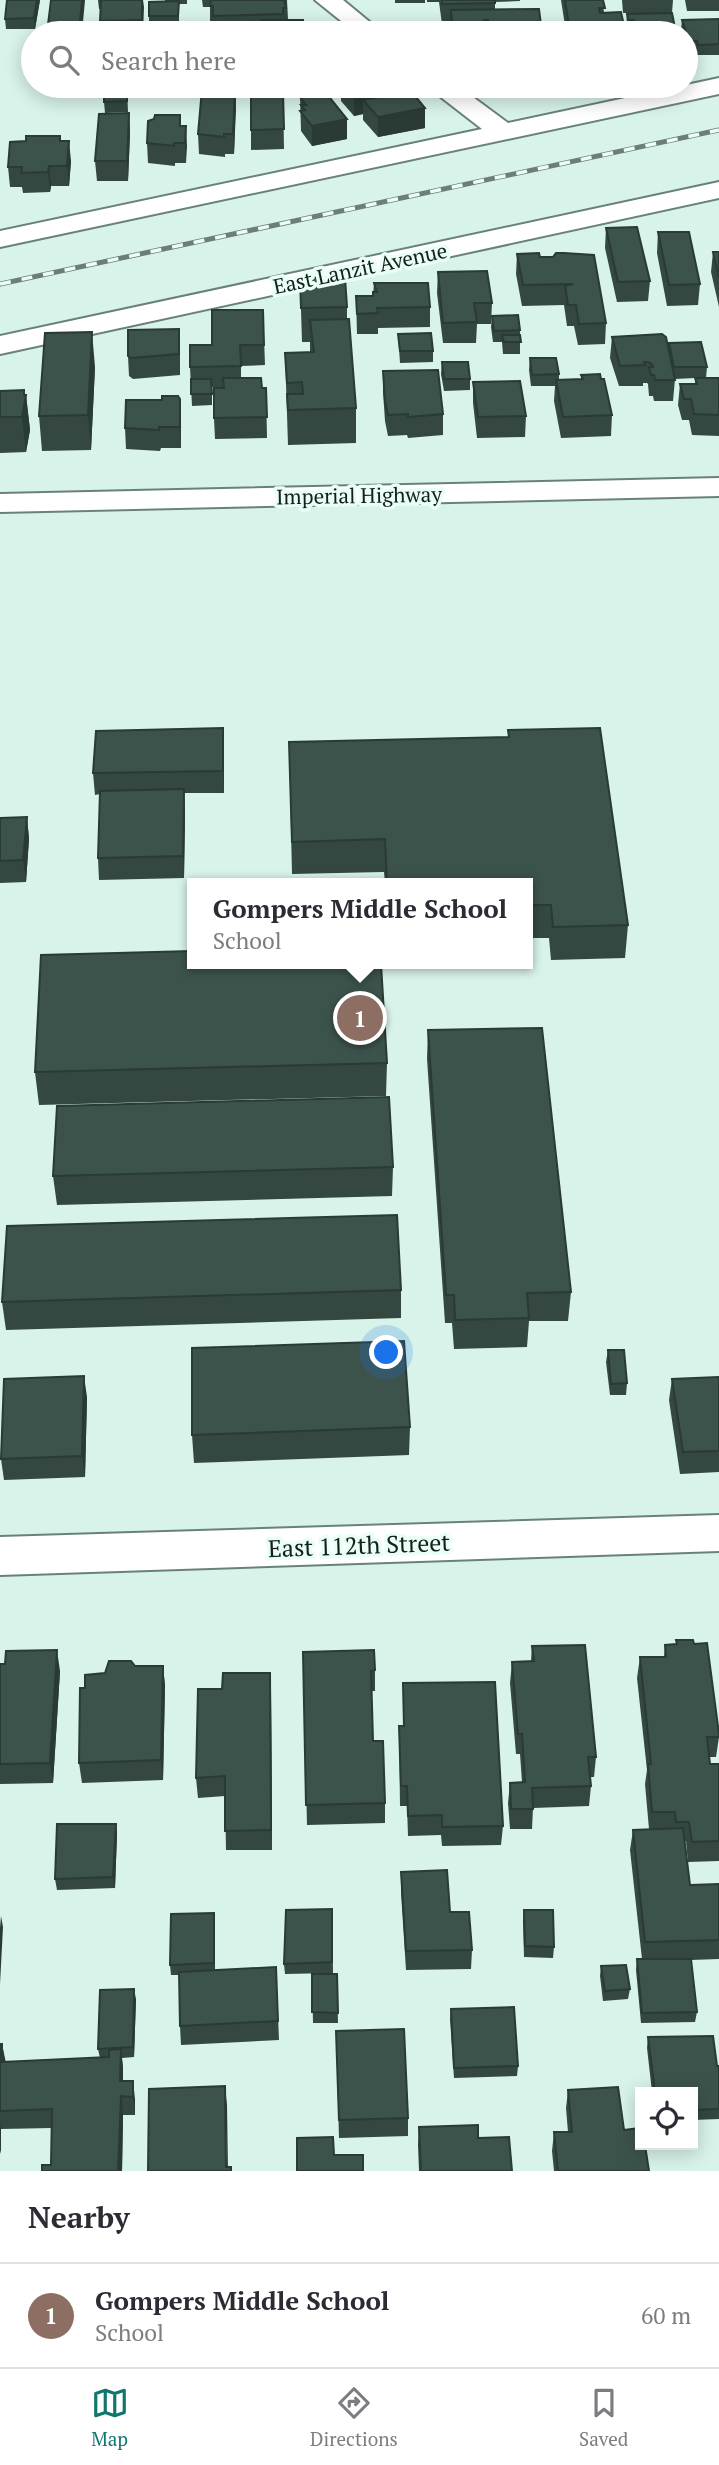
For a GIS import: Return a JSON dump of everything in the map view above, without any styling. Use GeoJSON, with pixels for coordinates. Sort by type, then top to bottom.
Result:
{"type":"FeatureCollection","features":[{"type":"Feature","properties":{"kind":"street"},"geometry":{"type":"LineString","coordinates":[[327,0],[355,21]]}},
{"type":"Feature","properties":{"kind":"street"},"geometry":{"type":"LineString","coordinates":[[698,90],[719,86]]}},
{"type":"Feature","properties":{"kind":"street"},"geometry":{"type":"LineString","coordinates":[[458,98],[502,131]]}},
{"type":"Feature","properties":{"kind":"street"},"geometry":{"type":"LineString","coordinates":[[0,239],[661,98]]}},
{"type":"Feature","properties":{"kind":"street","name":"East Lanzit Avenue"},"geometry":{"type":"LineString","coordinates":[[0,345],[719,190]]}},
{"type":"Feature","properties":{"kind":"street"},"geometry":{"type":"LineString","coordinates":[[682,198],[719,211]]}},
{"type":"Feature","properties":{"kind":"street","name":"Imperial Highway"},"geometry":{"type":"LineString","coordinates":[[0,503],[719,487]]}},
{"type":"Feature","properties":{"kind":"street","name":"East 112th Street"},"geometry":{"type":"LineString","coordinates":[[0,1556],[719,1533]]}},
{"type":"Feature","properties":{"kind":"building"},"geometry":{"type":"Polygon","coordinates":[[[7,0],[37,0],[34,18],[5,19],[7,0]]]}},
{"type":"Feature","properties":{"kind":"building"},"geometry":{"type":"Polygon","coordinates":[[[51,0],[82,0],[80,21],[48,21],[51,0]]]}},
{"type":"Feature","properties":{"kind":"building"},"geometry":{"type":"Polygon","coordinates":[[[101,0],[142,0],[142,20],[100,21],[101,0]]]}},
{"type":"Feature","properties":{"kind":"building"},"geometry":{"type":"Polygon","coordinates":[[[211,0],[284,0],[286,8],[283,8],[283,14],[213,16],[211,0]]]}},
{"type":"Feature","properties":{"kind":"building"},"geometry":{"type":"Polygon","coordinates":[[[442,0],[495,0],[495,3],[442,4],[442,0]]]}},
{"type":"Feature","properties":{"kind":"building"},"geometry":{"type":"Polygon","coordinates":[[[565,0],[603,0],[605,8],[599,8],[600,13],[621,12],[623,21],[568,21],[565,0]]]}},
{"type":"Feature","properties":{"kind":"building"},"geometry":{"type":"Polygon","coordinates":[[[179,1],[178,16],[149,16],[149,2],[179,1]]]}},
{"type":"Feature","properties":{"kind":"building"},"geometry":{"type":"Polygon","coordinates":[[[539,9],[540,21],[452,21],[451,10],[539,9]]]}},
{"type":"Feature","properties":{"kind":"building"},"geometry":{"type":"Polygon","coordinates":[[[672,13],[674,21],[634,21],[628,20],[627,14],[672,13]]]}},
{"type":"Feature","properties":{"kind":"building"},"geometry":{"type":"Polygon","coordinates":[[[719,19],[719,44],[698,45],[698,21],[682,20],[719,19]]]}},
{"type":"Feature","properties":{"kind":"building"},"geometry":{"type":"Polygon","coordinates":[[[261,20],[303,20],[303,21],[261,20]]]}},
{"type":"Feature","properties":{"kind":"building"},"geometry":{"type":"Polygon","coordinates":[[[104,98],[127,98],[127,101],[104,102],[104,98]]]}},
{"type":"Feature","properties":{"kind":"building"},"geometry":{"type":"Polygon","coordinates":[[[201,98],[235,98],[233,134],[224,134],[224,137],[198,134],[201,98]]]}},
{"type":"Feature","properties":{"kind":"building"},"geometry":{"type":"Polygon","coordinates":[[[251,98],[283,98],[284,129],[251,130],[251,98]]]}},
{"type":"Feature","properties":{"kind":"building"},"geometry":{"type":"Polygon","coordinates":[[[301,98],[330,98],[347,119],[312,126],[300,111],[305,110],[301,105],[306,105],[301,98]]]}},
{"type":"Feature","properties":{"kind":"building"},"geometry":{"type":"Polygon","coordinates":[[[417,98],[425,108],[378,117],[363,100],[417,98]]]}},
{"type":"Feature","properties":{"kind":"building"},"geometry":{"type":"Polygon","coordinates":[[[129,113],[127,161],[95,161],[99,114],[129,113]]]}},
{"type":"Feature","properties":{"kind":"building"},"geometry":{"type":"Polygon","coordinates":[[[155,115],[180,115],[180,126],[186,126],[185,143],[174,143],[174,146],[147,143],[148,121],[154,119],[155,115]]]}},
{"type":"Feature","properties":{"kind":"building"},"geometry":{"type":"Polygon","coordinates":[[[26,136],[60,136],[60,141],[69,141],[67,166],[49,166],[48,172],[21,173],[22,167],[8,167],[10,142],[26,141],[26,136]]]}},
{"type":"Feature","properties":{"kind":"building"},"geometry":{"type":"Polygon","coordinates":[[[637,227],[650,281],[618,282],[606,228],[637,227]]]}},
{"type":"Feature","properties":{"kind":"building"},"geometry":{"type":"Polygon","coordinates":[[[658,232],[689,232],[700,284],[669,285],[658,232]]]}},
{"type":"Feature","properties":{"kind":"building"},"geometry":{"type":"Polygon","coordinates":[[[713,252],[719,252],[719,278],[713,252]]]}},
{"type":"Feature","properties":{"kind":"building"},"geometry":{"type":"Polygon","coordinates":[[[539,253],[540,257],[553,257],[556,253],[594,255],[606,323],[579,324],[576,305],[568,305],[565,286],[573,284],[523,285],[517,254],[539,253]]]}},
{"type":"Feature","properties":{"kind":"building"},"geometry":{"type":"Polygon","coordinates":[[[487,271],[492,303],[474,303],[477,322],[443,323],[438,272],[487,271]]]}},
{"type":"Feature","properties":{"kind":"building"},"geometry":{"type":"Polygon","coordinates":[[[345,277],[347,307],[301,308],[300,278],[345,277]]]}},
{"type":"Feature","properties":{"kind":"building"},"geometry":{"type":"Polygon","coordinates":[[[374,283],[428,283],[430,307],[377,308],[378,313],[357,314],[356,296],[373,296],[373,292],[377,292],[374,283]]]}},
{"type":"Feature","properties":{"kind":"building"},"geometry":{"type":"Polygon","coordinates":[[[212,310],[263,310],[264,345],[240,345],[241,366],[190,367],[190,345],[212,345],[212,310]]]}},
{"type":"Feature","properties":{"kind":"building"},"geometry":{"type":"Polygon","coordinates":[[[518,315],[520,330],[494,331],[492,316],[518,315]]]}},
{"type":"Feature","properties":{"kind":"building"},"geometry":{"type":"Polygon","coordinates":[[[349,319],[356,408],[288,410],[287,394],[303,394],[302,382],[287,383],[285,353],[314,352],[310,320],[349,319]]]}},
{"type":"Feature","properties":{"kind":"building"},"geometry":{"type":"Polygon","coordinates":[[[179,329],[179,354],[131,358],[128,356],[128,330],[179,329]]]}},
{"type":"Feature","properties":{"kind":"building"},"geometry":{"type":"Polygon","coordinates":[[[92,332],[88,415],[39,416],[45,333],[92,332]]]}},
{"type":"Feature","properties":{"kind":"building"},"geometry":{"type":"Polygon","coordinates":[[[431,333],[433,351],[400,351],[398,334],[431,333]]]}},
{"type":"Feature","properties":{"kind":"building"},"geometry":{"type":"Polygon","coordinates":[[[662,334],[666,337],[675,380],[655,380],[649,367],[653,367],[652,364],[648,362],[644,362],[645,365],[620,366],[612,337],[662,334]]]}},
{"type":"Feature","properties":{"kind":"building"},"geometry":{"type":"Polygon","coordinates":[[[502,335],[520,335],[521,342],[504,342],[502,335]]]}},
{"type":"Feature","properties":{"kind":"building"},"geometry":{"type":"Polygon","coordinates":[[[701,342],[707,367],[674,367],[669,343],[701,342]]]}},
{"type":"Feature","properties":{"kind":"building"},"geometry":{"type":"Polygon","coordinates":[[[530,358],[556,358],[559,374],[532,375],[530,358]]]}},
{"type":"Feature","properties":{"kind":"building"},"geometry":{"type":"Polygon","coordinates":[[[442,362],[468,362],[470,379],[444,379],[442,362]]]}},
{"type":"Feature","properties":{"kind":"building"},"geometry":{"type":"Polygon","coordinates":[[[438,370],[443,414],[408,417],[408,414],[388,415],[383,371],[438,370]]]}},
{"type":"Feature","properties":{"kind":"building"},"geometry":{"type":"Polygon","coordinates":[[[600,374],[601,379],[604,379],[612,415],[563,417],[556,380],[583,379],[581,375],[600,374]]]}},
{"type":"Feature","properties":{"kind":"building"},"geometry":{"type":"Polygon","coordinates":[[[223,378],[261,378],[262,388],[266,388],[267,417],[214,418],[214,388],[224,388],[223,378]]]}},
{"type":"Feature","properties":{"kind":"building"},"geometry":{"type":"Polygon","coordinates":[[[695,378],[719,378],[719,415],[694,414],[691,399],[684,399],[680,384],[697,384],[695,378]]]}},
{"type":"Feature","properties":{"kind":"building"},"geometry":{"type":"Polygon","coordinates":[[[191,379],[211,379],[212,394],[191,394],[191,379]]]}},
{"type":"Feature","properties":{"kind":"building"},"geometry":{"type":"Polygon","coordinates":[[[520,381],[526,416],[478,417],[473,382],[520,381]]]}},
{"type":"Feature","properties":{"kind":"building"},"geometry":{"type":"Polygon","coordinates":[[[24,390],[26,395],[22,417],[0,417],[0,391],[24,390]]]}},
{"type":"Feature","properties":{"kind":"building"},"geometry":{"type":"Polygon","coordinates":[[[162,396],[178,396],[180,399],[180,427],[159,427],[159,430],[125,428],[126,400],[162,400],[162,396]]]}},
{"type":"Feature","properties":{"kind":"building"},"geometry":{"type":"Polygon","coordinates":[[[223,728],[223,771],[93,773],[96,731],[223,728]]]}},
{"type":"Feature","properties":{"kind":"building"},"geometry":{"type":"Polygon","coordinates":[[[600,728],[628,925],[553,927],[551,905],[533,905],[533,878],[387,878],[385,839],[292,842],[289,742],[509,737],[508,730],[600,728]]]}},
{"type":"Feature","properties":{"kind":"building"},"geometry":{"type":"Polygon","coordinates":[[[184,789],[183,856],[98,858],[100,791],[184,789]]]}},
{"type":"Feature","properties":{"kind":"building"},"geometry":{"type":"Polygon","coordinates":[[[27,817],[23,860],[0,861],[0,818],[27,817]]]}},
{"type":"Feature","properties":{"kind":"building"},"geometry":{"type":"Polygon","coordinates":[[[187,951],[187,969],[381,969],[387,1063],[35,1072],[41,955],[187,951]]]}},
{"type":"Feature","properties":{"kind":"building"},"geometry":{"type":"Polygon","coordinates":[[[542,1028],[571,1292],[527,1293],[529,1318],[455,1320],[454,1295],[446,1295],[428,1030],[542,1028]]]}},
{"type":"Feature","properties":{"kind":"building"},"geometry":{"type":"Polygon","coordinates":[[[389,1097],[393,1167],[53,1176],[57,1106],[389,1097]]]}},
{"type":"Feature","properties":{"kind":"building"},"geometry":{"type":"Polygon","coordinates":[[[397,1215],[401,1290],[2,1302],[7,1226],[397,1215]]]}},
{"type":"Feature","properties":{"kind":"building"},"geometry":{"type":"Polygon","coordinates":[[[404,1341],[410,1427],[192,1435],[192,1348],[404,1341]]]}},
{"type":"Feature","properties":{"kind":"building"},"geometry":{"type":"Polygon","coordinates":[[[608,1350],[624,1350],[627,1383],[611,1384],[608,1350]]]}},
{"type":"Feature","properties":{"kind":"building"},"geometry":{"type":"Polygon","coordinates":[[[84,1376],[82,1456],[1,1459],[4,1379],[84,1376]]]}},
{"type":"Feature","properties":{"kind":"building"},"geometry":{"type":"Polygon","coordinates":[[[719,1377],[719,1451],[683,1452],[672,1379],[719,1377]]]}},
{"type":"Feature","properties":{"kind":"building"},"geometry":{"type":"Polygon","coordinates":[[[676,1640],[693,1640],[694,1644],[707,1643],[719,1734],[719,1737],[707,1737],[710,1764],[719,1764],[719,1841],[692,1842],[689,1822],[676,1822],[675,1812],[652,1812],[648,1764],[651,1764],[640,1657],[666,1657],[665,1645],[677,1644],[676,1640]]]}},
{"type":"Feature","properties":{"kind":"building"},"geometry":{"type":"Polygon","coordinates":[[[585,1645],[596,1757],[588,1757],[591,1786],[532,1788],[533,1809],[511,1809],[510,1783],[525,1782],[522,1734],[518,1734],[512,1662],[534,1661],[532,1646],[585,1645]]]}},
{"type":"Feature","properties":{"kind":"building"},"geometry":{"type":"Polygon","coordinates":[[[57,1650],[50,1763],[0,1764],[0,1664],[5,1664],[6,1651],[57,1650]]]}},
{"type":"Feature","properties":{"kind":"building"},"geometry":{"type":"Polygon","coordinates":[[[374,1650],[375,1670],[371,1671],[373,1741],[383,1741],[385,1803],[306,1805],[303,1652],[374,1650]]]}},
{"type":"Feature","properties":{"kind":"building"},"geometry":{"type":"Polygon","coordinates":[[[109,1661],[131,1661],[135,1666],[163,1666],[161,1760],[79,1763],[80,1688],[85,1688],[85,1675],[105,1673],[109,1661]]]}},
{"type":"Feature","properties":{"kind":"building"},"geometry":{"type":"Polygon","coordinates":[[[223,1673],[270,1673],[271,1830],[225,1831],[225,1776],[196,1778],[198,1689],[222,1689],[223,1673]]]}},
{"type":"Feature","properties":{"kind":"building"},"geometry":{"type":"Polygon","coordinates":[[[495,1682],[503,1826],[442,1827],[442,1815],[408,1816],[407,1786],[401,1786],[399,1726],[404,1726],[403,1683],[495,1682]]]}},
{"type":"Feature","properties":{"kind":"building"},"geometry":{"type":"Polygon","coordinates":[[[57,1824],[116,1824],[113,1877],[55,1879],[57,1824]]]}},
{"type":"Feature","properties":{"kind":"building"},"geometry":{"type":"Polygon","coordinates":[[[683,1828],[690,1885],[719,1884],[719,1940],[645,1942],[633,1830],[683,1828]]]}},
{"type":"Feature","properties":{"kind":"building"},"geometry":{"type":"Polygon","coordinates":[[[447,1870],[450,1912],[469,1912],[472,1950],[406,1951],[401,1872],[447,1870]]]}},
{"type":"Feature","properties":{"kind":"building"},"geometry":{"type":"Polygon","coordinates":[[[332,1909],[332,1962],[284,1964],[286,1910],[332,1909]]]}},
{"type":"Feature","properties":{"kind":"building"},"geometry":{"type":"Polygon","coordinates":[[[524,1910],[553,1910],[554,1947],[525,1946],[524,1910]]]}},
{"type":"Feature","properties":{"kind":"building"},"geometry":{"type":"Polygon","coordinates":[[[214,1913],[214,1963],[170,1965],[171,1914],[214,1913]]]}},
{"type":"Feature","properties":{"kind":"building"},"geometry":{"type":"Polygon","coordinates":[[[637,1959],[691,1959],[697,2012],[642,2013],[637,1959]]]}},
{"type":"Feature","properties":{"kind":"building"},"geometry":{"type":"Polygon","coordinates":[[[626,1965],[630,1989],[605,1991],[601,1966],[626,1965]]]}},
{"type":"Feature","properties":{"kind":"building"},"geometry":{"type":"Polygon","coordinates":[[[276,1967],[278,2021],[180,2026],[179,1972],[276,1967]]]}},
{"type":"Feature","properties":{"kind":"building"},"geometry":{"type":"Polygon","coordinates":[[[312,1974],[337,1974],[338,2013],[312,2012],[312,1974]]]}},
{"type":"Feature","properties":{"kind":"building"},"geometry":{"type":"Polygon","coordinates":[[[134,1989],[133,2047],[98,2049],[100,1990],[134,1989]]]}},
{"type":"Feature","properties":{"kind":"building"},"geometry":{"type":"Polygon","coordinates":[[[514,2007],[518,2066],[454,2068],[451,2009],[514,2007]]]}},
{"type":"Feature","properties":{"kind":"building"},"geometry":{"type":"Polygon","coordinates":[[[404,2029],[408,2118],[339,2120],[336,2031],[404,2029]]]}},
{"type":"Feature","properties":{"kind":"building"},"geometry":{"type":"Polygon","coordinates":[[[713,2036],[719,2066],[719,2109],[698,2110],[698,2087],[654,2087],[648,2037],[713,2036]]]}},
{"type":"Feature","properties":{"kind":"building"},"geometry":{"type":"Polygon","coordinates":[[[0,2044],[2,2062],[109,2057],[109,2050],[121,2049],[120,2081],[133,2081],[133,2097],[121,2096],[118,2171],[42,2171],[42,2165],[51,2165],[52,2109],[0,2111],[0,2044]]]}},
{"type":"Feature","properties":{"kind":"building"},"geometry":{"type":"Polygon","coordinates":[[[225,2086],[226,2167],[231,2167],[231,2171],[148,2171],[149,2089],[225,2086]]]}},
{"type":"Feature","properties":{"kind":"building"},"geometry":{"type":"Polygon","coordinates":[[[618,2087],[624,2130],[635,2129],[635,2150],[646,2150],[649,2171],[558,2171],[554,2132],[572,2132],[568,2090],[618,2087]]]}},
{"type":"Feature","properties":{"kind":"building"},"geometry":{"type":"Polygon","coordinates":[[[478,2125],[478,2138],[509,2137],[512,2171],[421,2171],[419,2127],[478,2125]]]}},
{"type":"Feature","properties":{"kind":"building"},"geometry":{"type":"Polygon","coordinates":[[[333,2137],[334,2155],[363,2155],[363,2171],[297,2171],[297,2138],[333,2137]]]}},
{"type":"Feature","properties":{"kind":"railway"},"geometry":{"type":"LineString","coordinates":[[0,284],[719,130]]}},
{"type":"Feature","properties":{"kind":"place","name":"Gompers Middle School"},"geometry":{"type":"Point","coordinates":[360,1018]}}]}
